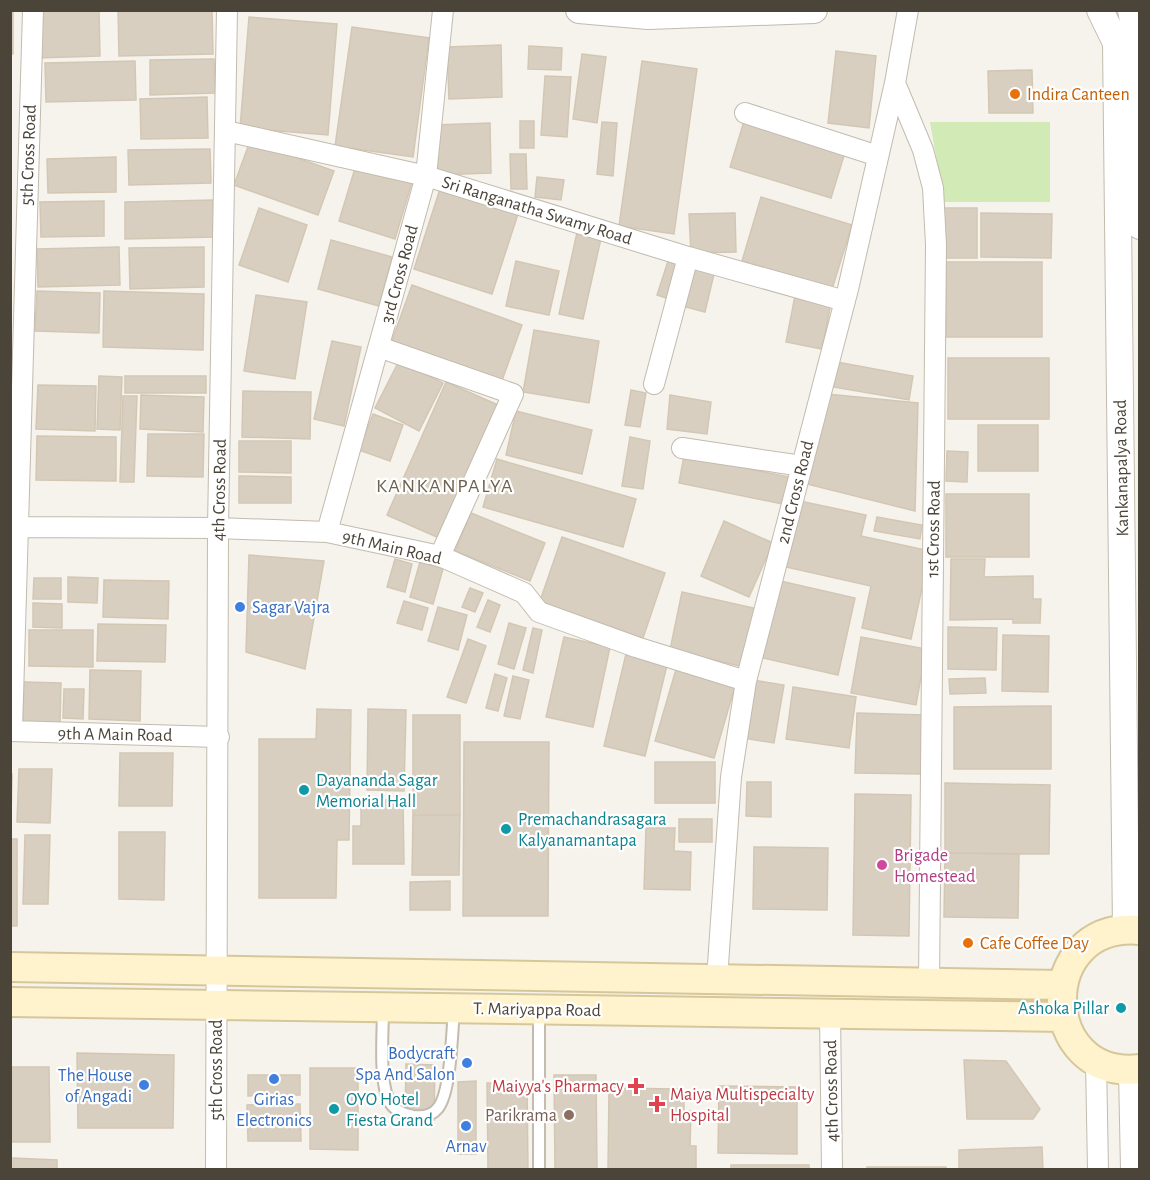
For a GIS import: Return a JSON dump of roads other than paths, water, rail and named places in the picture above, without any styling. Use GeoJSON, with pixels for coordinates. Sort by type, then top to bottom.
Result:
{"type":"FeatureCollection","features":[{"type":"Feature","properties":{"kind":"main road"},"geometry":{"type":"LineString","coordinates":[[1133,930],[1104,934],[1085,946],[1070,964],[1062,985],[1060,1001],[1063,1017],[1072,1038],[1087,1055],[1107,1066],[1134,1070]]}},
{"type":"Feature","properties":{"kind":"main road","name":"T. Mariyappa Road"},"geometry":{"type":"LineString","coordinates":[[10,967],[1062,985]]}},
{"type":"Feature","properties":{"kind":"main road","name":"T. Mariyappa Road"},"geometry":{"type":"LineString","coordinates":[[10,1002],[1063,1017]]}},
{"type":"Feature","properties":{"kind":"street","name":"5th Cross Road"},"geometry":{"type":"LineString","coordinates":[[11,731],[14,527],[33,10]]}},
{"type":"Feature","properties":{"kind":"street","name":"4th Cross Road"},"geometry":{"type":"LineString","coordinates":[[216,970],[219,736],[218,528],[227,10]]}},
{"type":"Feature","properties":{"kind":"street","name":"3rd Cross Road"},"geometry":{"type":"LineString","coordinates":[[327,532],[426,176],[443,10]]}},
{"type":"Feature","properties":{"kind":"street"},"geometry":{"type":"LineString","coordinates":[[579,10],[648,13],[814,10]]}},
{"type":"Feature","properties":{"kind":"street","name":"2nd Cross Road"},"geometry":{"type":"LineString","coordinates":[[717,979],[730,777],[746,681],[845,301],[895,83],[908,10]]}},
{"type":"Feature","properties":{"kind":"street","name":"Kankanapalya Road"},"geometry":{"type":"LineString","coordinates":[[1100,10],[1116,43],[1133,930]]}},
{"type":"Feature","properties":{"kind":"street"},"geometry":{"type":"LineString","coordinates":[[1131,10],[1137,43],[1140,226]]}},
{"type":"Feature","properties":{"kind":"street","name":"1st Cross Road"},"geometry":{"type":"LineString","coordinates":[[895,83],[923,150],[930,179],[936,244],[929,982]]}},
{"type":"Feature","properties":{"kind":"street"},"geometry":{"type":"LineString","coordinates":[[745,113],[878,156]]}},
{"type":"Feature","properties":{"kind":"street","name":"Sri Ranganatha Swamy Road"},"geometry":{"type":"LineString","coordinates":[[226,130],[426,176],[688,257],[845,301]]}},
{"type":"Feature","properties":{"kind":"street"},"geometry":{"type":"LineString","coordinates":[[654,384],[688,257]]}},
{"type":"Feature","properties":{"kind":"street"},"geometry":{"type":"LineString","coordinates":[[379,347],[513,394],[440,556]]}},
{"type":"Feature","properties":{"kind":"street"},"geometry":{"type":"LineString","coordinates":[[682,448],[802,466]]}},
{"type":"Feature","properties":{"kind":"street","name":"9th Main Road"},"geometry":{"type":"LineString","coordinates":[[14,527],[218,528],[327,532],[440,556],[526,594],[539,612],[636,647],[746,681]]}},
{"type":"Feature","properties":{"kind":"street","name":"9th A Main Road"},"geometry":{"type":"LineString","coordinates":[[11,731],[219,736]]}},
{"type":"Feature","properties":{"kind":"street","name":"5th Cross Road"},"geometry":{"type":"LineString","coordinates":[[216,970],[216,1170]]}},
{"type":"Feature","properties":{"kind":"street","name":"4th Cross Road"},"geometry":{"type":"LineString","coordinates":[[831,1014],[832,1170]]}},
{"type":"Feature","properties":{"kind":"street"},"geometry":{"type":"LineString","coordinates":[[1096,1061],[1098,1170]]}},
{"type":"Feature","properties":{"kind":"street"},"geometry":{"type":"LineString","coordinates":[[1131,1170],[1134,1070]]}},
{"type":"Feature","properties":{"kind":"lane"},"geometry":{"type":"LineString","coordinates":[[383,1007],[384,1086],[388,1100],[394,1109],[403,1114],[419,1117],[433,1114],[440,1106],[450,1058],[454,1008]]}},
{"type":"Feature","properties":{"kind":"lane"},"geometry":{"type":"LineString","coordinates":[[539,1009],[539,1170]]}},
{"type":"Feature","properties":{"kind":"place","name":"Indira Canteen"},"geometry":{"type":"Point","coordinates":[1015,94]}},
{"type":"Feature","properties":{"kind":"place","name":"Sagar Vajra"},"geometry":{"type":"Point","coordinates":[240,607]}},
{"type":"Feature","properties":{"kind":"place","name":"Dayananda Sagar Memorial Hall"},"geometry":{"type":"Point","coordinates":[304,790]}},
{"type":"Feature","properties":{"kind":"place","name":"Premachandrasagara Kalyanamantapa"},"geometry":{"type":"Point","coordinates":[506,829]}},
{"type":"Feature","properties":{"kind":"place","name":"Brigade Homestead"},"geometry":{"type":"Point","coordinates":[882,865]}},
{"type":"Feature","properties":{"kind":"place","name":"Cafe Coffee Day"},"geometry":{"type":"Point","coordinates":[968,943]}},
{"type":"Feature","properties":{"kind":"place","name":"Ashoka Pillar"},"geometry":{"type":"Point","coordinates":[1121,1008]}},
{"type":"Feature","properties":{"kind":"place","name":"Bodycraft Spa And Salon"},"geometry":{"type":"Point","coordinates":[467,1063]}},
{"type":"Feature","properties":{"kind":"place","name":"Girias Electronics"},"geometry":{"type":"Point","coordinates":[274,1079]}},
{"type":"Feature","properties":{"kind":"place","name":"The House of Angadi"},"geometry":{"type":"Point","coordinates":[144,1085]}},
{"type":"Feature","properties":{"kind":"place","name":"Maiyya's Pharmacy"},"geometry":{"type":"Point","coordinates":[636,1086]}},
{"type":"Feature","properties":{"kind":"place","name":"Maiya Multispecialty Hospital"},"geometry":{"type":"Point","coordinates":[657,1104]}},
{"type":"Feature","properties":{"kind":"place","name":"OYO Hotel Fiesta Grand"},"geometry":{"type":"Point","coordinates":[334,1109]}},
{"type":"Feature","properties":{"kind":"place","name":"Parikrama"},"geometry":{"type":"Point","coordinates":[569,1115]}},
{"type":"Feature","properties":{"kind":"place","name":"Arnav"},"geometry":{"type":"Point","coordinates":[466,1126]}},
{"type":"Feature","properties":{"kind":"district","name":"KANKANPALYA"},"geometry":{"type":"Point","coordinates":[445,485]}}]}
